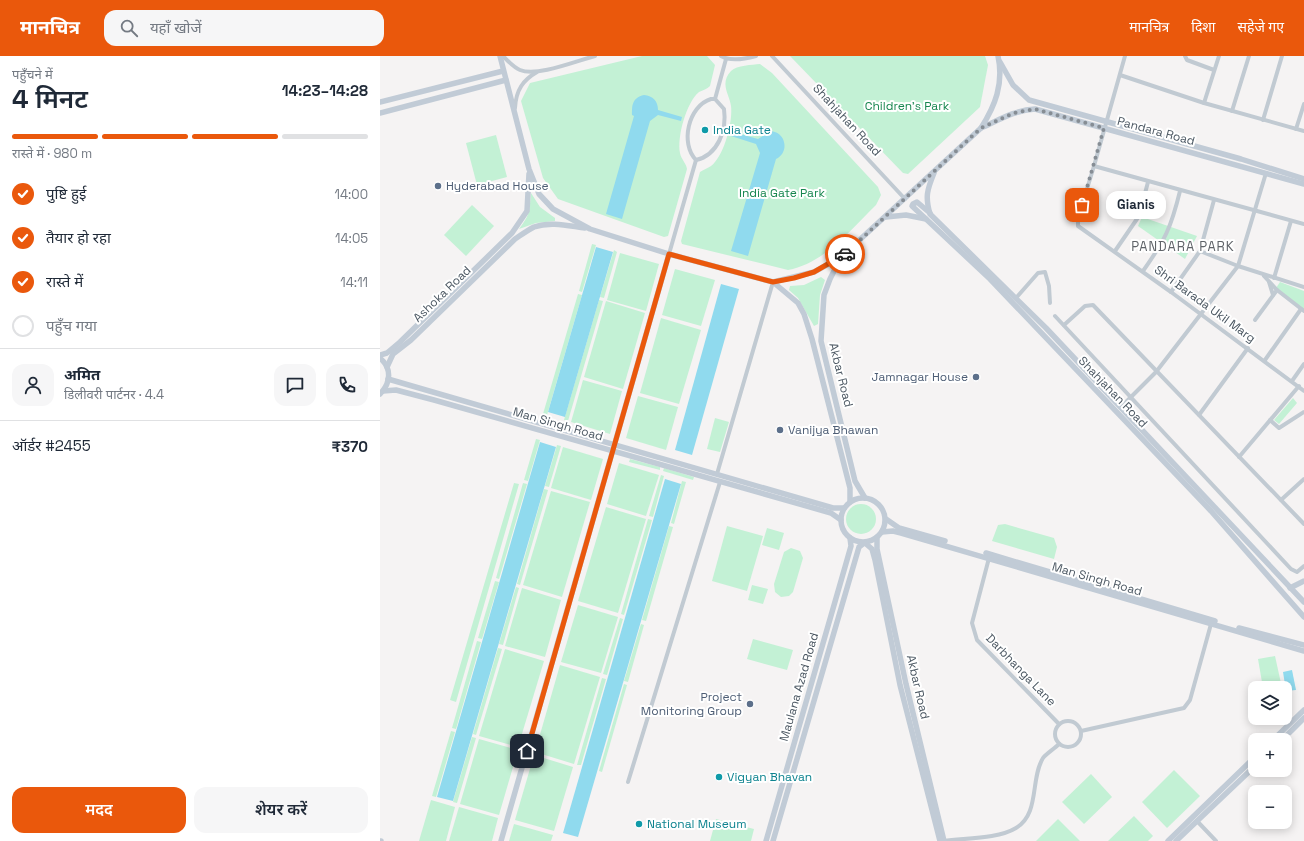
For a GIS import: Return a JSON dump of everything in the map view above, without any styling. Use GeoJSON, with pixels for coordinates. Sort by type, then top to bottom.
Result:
{"type":"FeatureCollection","features":[{"type":"Feature","properties":{"kind":"main road"},"geometry":{"type":"LineString","coordinates":[[500,56],[529,169],[538,194],[553,209],[590,229],[669,254],[773,282],[814,272],[841,257],[908,197],[981,128],[994,108],[999,85],[999,59]]}},
{"type":"Feature","properties":{"kind":"main road","name":"Pandara Road"},"geometry":{"type":"LineString","coordinates":[[999,59],[1013,85],[1029,100],[1242,159],[1304,179]]}},
{"type":"Feature","properties":{"kind":"main road"},"geometry":{"type":"LineString","coordinates":[[380,102],[503,71]]}},
{"type":"Feature","properties":{"kind":"main road"},"geometry":{"type":"LineString","coordinates":[[380,113],[506,80]]}},
{"type":"Feature","properties":{"kind":"main road","name":"Pandara Road"},"geometry":{"type":"LineString","coordinates":[[981,128],[1014,113],[1035,109],[1266,172],[1304,184]]}},
{"type":"Feature","properties":{"kind":"main road","name":"Ashoka Road"},"geometry":{"type":"LineString","coordinates":[[380,357],[400,342],[512,233],[527,211],[529,169]]}},
{"type":"Feature","properties":{"kind":"main road"},"geometry":{"type":"LineString","coordinates":[[930,214],[926,201],[934,171]]}},
{"type":"Feature","properties":{"kind":"main road"},"geometry":{"type":"LineString","coordinates":[[908,197],[915,204]]}},
{"type":"Feature","properties":{"kind":"main road","name":"Shahjahan Road"},"geometry":{"type":"LineString","coordinates":[[915,204],[930,214],[1016,298],[1121,407],[1304,602]]}},
{"type":"Feature","properties":{"kind":"main road","name":"Shahjahan Road"},"geometry":{"type":"LineString","coordinates":[[915,204],[926,219],[990,279],[1210,511],[1304,617]]}},
{"type":"Feature","properties":{"kind":"main road"},"geometry":{"type":"LineString","coordinates":[[886,217],[906,215],[926,219]]}},
{"type":"Feature","properties":{"kind":"main road","name":"Ashoka Road"},"geometry":{"type":"LineString","coordinates":[[387,367],[393,354],[411,340],[515,239],[534,227],[546,225],[557,224],[590,229]]}},
{"type":"Feature","properties":{"kind":"main road"},"geometry":{"type":"LineString","coordinates":[[501,841],[615,448],[669,254]]}},
{"type":"Feature","properties":{"kind":"main road","name":"Akbar Road"},"geometry":{"type":"LineString","coordinates":[[841,257],[824,295],[821,342],[855,481],[865,498]]}},
{"type":"Feature","properties":{"kind":"main road","name":"Akbar Road"},"geometry":{"type":"LineString","coordinates":[[773,282],[798,303],[804,314],[850,488],[850,502]]}},
{"type":"Feature","properties":{"kind":"main road"},"geometry":{"type":"LineString","coordinates":[[810,334],[821,332]]}},
{"type":"Feature","properties":{"kind":"main road"},"geometry":{"type":"LineString","coordinates":[[380,357],[387,367],[388,379],[381,393]]}},
{"type":"Feature","properties":{"kind":"main road","name":"Man Singh Road"},"geometry":{"type":"LineString","coordinates":[[388,379],[615,448],[720,482],[831,513],[841,520]]}},
{"type":"Feature","properties":{"kind":"main road","name":"Man Singh Road"},"geometry":{"type":"LineString","coordinates":[[381,393],[390,389],[404,392],[717,474],[833,508],[844,508]]}},
{"type":"Feature","properties":{"kind":"main road"},"geometry":{"type":"LineString","coordinates":[[865,498],[871,499],[881,507],[886,520],[882,532],[877,538],[864,543],[850,538],[845,533],[841,520],[844,508],[850,502],[865,498]]}},
{"type":"Feature","properties":{"kind":"main road","name":"Man Singh Road"},"geometry":{"type":"LineString","coordinates":[[886,520],[893,525],[909,531],[1094,584],[1175,610],[1304,645]]}},
{"type":"Feature","properties":{"kind":"main road","name":"Man Singh Road"},"geometry":{"type":"LineString","coordinates":[[882,532],[893,531],[989,558],[1304,652]]}},
{"type":"Feature","properties":{"kind":"main road","name":"Maulana Azad Road"},"geometry":{"type":"LineString","coordinates":[[766,841],[851,546],[850,538]]}},
{"type":"Feature","properties":{"kind":"main road","name":"Akbar Road"},"geometry":{"type":"LineString","coordinates":[[877,538],[877,548],[906,684],[944,841]]}},
{"type":"Feature","properties":{"kind":"main road","name":"Akbar Road"},"geometry":{"type":"LineString","coordinates":[[864,543],[872,549],[875,560],[900,685],[940,841]]}},
{"type":"Feature","properties":{"kind":"main road","name":"Maulana Azad Road"},"geometry":{"type":"LineString","coordinates":[[773,841],[858,547],[864,543]]}},
{"type":"Feature","properties":{"kind":"main road"},"geometry":{"type":"LineString","coordinates":[[1290,588],[1304,582]]}},
{"type":"Feature","properties":{"kind":"main road"},"geometry":{"type":"LineString","coordinates":[[1280,733],[1304,710]]}},
{"type":"Feature","properties":{"kind":"main road"},"geometry":{"type":"LineString","coordinates":[[1289,733],[1304,718]]}},
{"type":"Feature","properties":{"kind":"main road"},"geometry":{"type":"LineString","coordinates":[[1168,841],[1248,764]]}},
{"type":"Feature","properties":{"kind":"main road"},"geometry":{"type":"LineString","coordinates":[[1176,841],[1248,773]]}},
{"type":"Feature","properties":{"kind":"street"},"geometry":{"type":"LineString","coordinates":[[503,56],[519,70],[539,71]]}},
{"type":"Feature","properties":{"kind":"street"},"geometry":{"type":"LineString","coordinates":[[514,114],[520,86],[526,79],[539,71],[595,56]]}},
{"type":"Feature","properties":{"kind":"street"},"geometry":{"type":"LineString","coordinates":[[721,56],[726,59],[746,59],[756,56]]}},
{"type":"Feature","properties":{"kind":"street","name":"Shahjahan Road"},"geometry":{"type":"LineString","coordinates":[[772,56],[908,197]]}},
{"type":"Feature","properties":{"kind":"street","name":"Shri Barada Ukil Marg"},"geometry":{"type":"LineString","coordinates":[[1125,56],[1078,218],[1078,226],[1143,271],[1265,360],[1304,391]]}},
{"type":"Feature","properties":{"kind":"street"},"geometry":{"type":"LineString","coordinates":[[1185,56],[1187,60],[1214,70]]}},
{"type":"Feature","properties":{"kind":"street"},"geometry":{"type":"LineString","coordinates":[[1204,104],[1219,56]]}},
{"type":"Feature","properties":{"kind":"street"},"geometry":{"type":"LineString","coordinates":[[1232,111],[1249,56]]}},
{"type":"Feature","properties":{"kind":"street"},"geometry":{"type":"LineString","coordinates":[[1263,120],[1282,56]]}},
{"type":"Feature","properties":{"kind":"street"},"geometry":{"type":"LineString","coordinates":[[715,99],[726,59]]}},
{"type":"Feature","properties":{"kind":"street"},"geometry":{"type":"LineString","coordinates":[[1120,75],[1204,104],[1304,131]]}},
{"type":"Feature","properties":{"kind":"street"},"geometry":{"type":"LineString","coordinates":[[696,160],[689,151],[688,145],[690,125],[698,107],[706,100],[715,99]]}},
{"type":"Feature","properties":{"kind":"street"},"geometry":{"type":"LineString","coordinates":[[696,160],[704,158],[713,151],[721,136],[724,123],[724,109],[715,99]]}},
{"type":"Feature","properties":{"kind":"street"},"geometry":{"type":"LineString","coordinates":[[1296,129],[1304,104]]}},
{"type":"Feature","properties":{"kind":"street"},"geometry":{"type":"LineString","coordinates":[[669,254],[696,160]]}},
{"type":"Feature","properties":{"kind":"street"},"geometry":{"type":"LineString","coordinates":[[1094,166],[1180,191],[1304,224]]}},
{"type":"Feature","properties":{"kind":"street"},"geometry":{"type":"LineString","coordinates":[[1121,407],[1132,398],[1156,372],[1238,266],[1266,172]]}},
{"type":"Feature","properties":{"kind":"street"},"geometry":{"type":"LineString","coordinates":[[1115,251],[1139,216],[1148,182]]}},
{"type":"Feature","properties":{"kind":"street"},"geometry":{"type":"LineString","coordinates":[[1143,271],[1167,235],[1172,223],[1180,191]]}},
{"type":"Feature","properties":{"kind":"street"},"geometry":{"type":"LineString","coordinates":[[1171,292],[1200,251],[1214,200]]}},
{"type":"Feature","properties":{"kind":"street"},"geometry":{"type":"LineString","coordinates":[[1274,278],[1291,221]]}},
{"type":"Feature","properties":{"kind":"street"},"geometry":{"type":"LineString","coordinates":[[1200,251],[1261,274],[1304,287]]}},
{"type":"Feature","properties":{"kind":"street"},"geometry":{"type":"LineString","coordinates":[[1016,298],[1038,273],[1045,272],[1049,286],[1050,304]]}},
{"type":"Feature","properties":{"kind":"street"},"geometry":{"type":"LineString","coordinates":[[1261,274],[1268,279],[1277,290],[1303,310],[1265,360]]}},
{"type":"Feature","properties":{"kind":"street"},"geometry":{"type":"LineString","coordinates":[[1268,279],[1273,295]]}},
{"type":"Feature","properties":{"kind":"street"},"geometry":{"type":"LineString","coordinates":[[717,474],[773,282]]}},
{"type":"Feature","properties":{"kind":"street"},"geometry":{"type":"LineString","coordinates":[[1255,320],[1277,290]]}},
{"type":"Feature","properties":{"kind":"street"},"geometry":{"type":"LineString","coordinates":[[1064,325],[1085,306],[1093,306],[1304,524]]}},
{"type":"Feature","properties":{"kind":"street"},"geometry":{"type":"LineString","coordinates":[[1056,316],[1291,569],[1297,572],[1304,566]]}},
{"type":"Feature","properties":{"kind":"street"},"geometry":{"type":"LineString","coordinates":[[1199,415],[1248,348]]}},
{"type":"Feature","properties":{"kind":"street"},"geometry":{"type":"LineString","coordinates":[[1292,381],[1304,364]]}},
{"type":"Feature","properties":{"kind":"street"},"geometry":{"type":"LineString","coordinates":[[1239,457],[1299,386]]}},
{"type":"Feature","properties":{"kind":"street"},"geometry":{"type":"LineString","coordinates":[[1270,420],[1279,428],[1304,412]]}},
{"type":"Feature","properties":{"kind":"street"},"geometry":{"type":"LineString","coordinates":[[1281,500],[1304,479]]}},
{"type":"Feature","properties":{"kind":"street"},"geometry":{"type":"LineString","coordinates":[[628,782],[720,482]]}},
{"type":"Feature","properties":{"kind":"street","name":"Darbhanga Lane"},"geometry":{"type":"LineString","coordinates":[[989,558],[972,623],[977,640],[1060,724]]}},
{"type":"Feature","properties":{"kind":"street"},"geometry":{"type":"LineString","coordinates":[[1081,731],[1184,708],[1190,700],[1211,624]]}},
{"type":"Feature","properties":{"kind":"street"},"geometry":{"type":"LineString","coordinates":[[1069,721],[1078,726],[1081,731],[1080,741],[1076,745],[1067,748],[1059,744],[1055,738],[1055,733],[1060,724],[1069,721]]}},
{"type":"Feature","properties":{"kind":"street"},"geometry":{"type":"LineString","coordinates":[[944,841],[1002,834],[1016,828],[1022,823],[1029,813],[1041,763],[1047,753],[1059,744]]}},
{"type":"Feature","properties":{"kind":"street"},"geometry":{"type":"LineString","coordinates":[[1197,821],[1216,841]]}},
{"type":"Feature","properties":{"kind":"green space"},"geometry":{"type":"Polygon","coordinates":[[[642,56],[707,56],[715,65],[710,86],[699,92],[694,97],[686,112],[681,130],[679,146],[687,169],[668,236],[664,237],[558,199],[543,178],[521,101],[530,83],[642,56]]]}},
{"type":"Feature","properties":{"kind":"green space","name":"Children's Park"},"geometry":{"type":"Polygon","coordinates":[[[790,56],[985,56],[988,65],[980,107],[908,174],[903,173],[790,56]]]}},
{"type":"Feature","properties":{"kind":"green space","name":"India Gate Park"},"geometry":{"type":"Polygon","coordinates":[[[760,64],[772,73],[878,187],[881,195],[876,205],[846,235],[825,253],[801,266],[788,270],[682,244],[681,241],[700,172],[711,166],[716,161],[727,138],[731,121],[731,106],[725,85],[726,80],[731,71],[734,69],[760,64]]]}},
{"type":"Feature","properties":{"kind":"green space"},"geometry":{"type":"Polygon","coordinates":[[[496,135],[507,177],[477,185],[466,143],[496,135]]]}},
{"type":"Feature","properties":{"kind":"green space"},"geometry":{"type":"Polygon","coordinates":[[[531,193],[540,207],[555,218],[555,221],[536,223],[519,229],[529,212],[531,193]]]}},
{"type":"Feature","properties":{"kind":"green space"},"geometry":{"type":"Polygon","coordinates":[[[472,205],[494,226],[466,256],[444,235],[472,205]]]}},
{"type":"Feature","properties":{"kind":"green space"},"geometry":{"type":"Polygon","coordinates":[[[1142,217],[1197,236],[1185,259],[1138,226],[1142,217]]]}},
{"type":"Feature","properties":{"kind":"green space"},"geometry":{"type":"Polygon","coordinates":[[[592,244],[596,245],[582,292],[579,291],[592,244]]]}},
{"type":"Feature","properties":{"kind":"green space"},"geometry":{"type":"Polygon","coordinates":[[[614,250],[617,252],[604,298],[600,297],[614,250]]]}},
{"type":"Feature","properties":{"kind":"green space"},"geometry":{"type":"Polygon","coordinates":[[[620,253],[659,264],[646,311],[607,300],[620,253]]]}},
{"type":"Feature","properties":{"kind":"green space"},"geometry":{"type":"Polygon","coordinates":[[[675,269],[715,280],[701,326],[662,315],[675,269]]]}},
{"type":"Feature","properties":{"kind":"green space"},"geometry":{"type":"Polygon","coordinates":[[[821,277],[825,280],[820,295],[818,324],[814,326],[798,298],[789,290],[790,286],[804,285],[821,277]]]}},
{"type":"Feature","properties":{"kind":"green space"},"geometry":{"type":"Polygon","coordinates":[[[1280,282],[1304,291],[1304,310],[1276,288],[1280,282]]]}},
{"type":"Feature","properties":{"kind":"green space"},"geometry":{"type":"Polygon","coordinates":[[[578,294],[582,295],[547,415],[543,414],[578,294]]]}},
{"type":"Feature","properties":{"kind":"green space"},"geometry":{"type":"Polygon","coordinates":[[[599,300],[603,301],[568,421],[564,420],[599,300]]]}},
{"type":"Feature","properties":{"kind":"green space"},"geometry":{"type":"Polygon","coordinates":[[[606,301],[645,313],[623,389],[584,377],[606,301]]]}},
{"type":"Feature","properties":{"kind":"green space"},"geometry":{"type":"Polygon","coordinates":[[[661,318],[701,330],[679,404],[640,393],[661,318]]]}},
{"type":"Feature","properties":{"kind":"green space"},"geometry":{"type":"Polygon","coordinates":[[[583,380],[622,391],[610,434],[571,422],[583,380]]]}},
{"type":"Feature","properties":{"kind":"green space"},"geometry":{"type":"Polygon","coordinates":[[[638,396],[678,407],[666,450],[626,438],[638,396]]]}},
{"type":"Feature","properties":{"kind":"green space"},"geometry":{"type":"Polygon","coordinates":[[[1293,398],[1297,403],[1279,424],[1274,420],[1293,398]]]}},
{"type":"Feature","properties":{"kind":"green space"},"geometry":{"type":"Polygon","coordinates":[[[715,418],[729,422],[720,452],[707,449],[715,418]]]}},
{"type":"Feature","properties":{"kind":"green space"},"geometry":{"type":"Polygon","coordinates":[[[536,439],[540,440],[528,481],[524,480],[536,439]]]}},
{"type":"Feature","properties":{"kind":"green space"},"geometry":{"type":"Polygon","coordinates":[[[557,445],[561,446],[549,487],[545,486],[557,445]]]}},
{"type":"Feature","properties":{"kind":"green space"},"geometry":{"type":"Polygon","coordinates":[[[563,447],[603,459],[591,500],[551,488],[563,447]]]}},
{"type":"Feature","properties":{"kind":"green space"},"geometry":{"type":"Polygon","coordinates":[[[630,459],[660,467],[660,470],[629,462],[630,459]]]}},
{"type":"Feature","properties":{"kind":"green space"},"geometry":{"type":"Polygon","coordinates":[[[619,463],[659,475],[646,516],[607,504],[619,463]]]}},
{"type":"Feature","properties":{"kind":"green space"},"geometry":{"type":"Polygon","coordinates":[[[664,468],[694,477],[693,480],[663,471],[664,468]]]}},
{"type":"Feature","properties":{"kind":"green space"},"geometry":{"type":"Polygon","coordinates":[[[661,475],[664,476],[653,517],[649,516],[661,475]]]}},
{"type":"Feature","properties":{"kind":"green space"},"geometry":{"type":"Polygon","coordinates":[[[682,481],[686,482],[674,524],[671,523],[682,481]]]}},
{"type":"Feature","properties":{"kind":"green space"},"geometry":{"type":"Polygon","coordinates":[[[514,483],[519,484],[456,702],[450,700],[514,483]]]}},
{"type":"Feature","properties":{"kind":"green space"},"geometry":{"type":"Polygon","coordinates":[[[523,483],[527,484],[499,579],[496,578],[523,483]]]}},
{"type":"Feature","properties":{"kind":"green space"},"geometry":{"type":"Polygon","coordinates":[[[544,489],[548,490],[520,585],[517,584],[544,489]]]}},
{"type":"Feature","properties":{"kind":"green space"},"geometry":{"type":"Polygon","coordinates":[[[551,491],[590,502],[562,597],[523,585],[551,491]]]}},
{"type":"Feature","properties":{"kind":"green space"},"geometry":{"type":"Polygon","coordinates":[[[861,504],[872,508],[876,519],[872,530],[861,534],[850,530],[846,519],[850,508],[861,504]]]}},
{"type":"Feature","properties":{"kind":"green space"},"geometry":{"type":"Polygon","coordinates":[[[606,507],[646,519],[618,613],[578,601],[606,507]]]}},
{"type":"Feature","properties":{"kind":"green space"},"geometry":{"type":"Polygon","coordinates":[[[648,519],[652,520],[624,615],[621,614],[648,519]]]}},
{"type":"Feature","properties":{"kind":"green space"},"geometry":{"type":"Polygon","coordinates":[[[1005,524],[1054,538],[1057,547],[1054,559],[992,541],[998,525],[1005,524]]]}},
{"type":"Feature","properties":{"kind":"green space"},"geometry":{"type":"Polygon","coordinates":[[[669,526],[673,527],[646,621],[642,620],[669,526]]]}},
{"type":"Feature","properties":{"kind":"green space"},"geometry":{"type":"Polygon","coordinates":[[[727,526],[763,536],[747,591],[712,581],[727,526]]]}},
{"type":"Feature","properties":{"kind":"green space"},"geometry":{"type":"Polygon","coordinates":[[[767,528],[784,533],[779,550],[762,545],[767,528]]]}},
{"type":"Feature","properties":{"kind":"green space"},"geometry":{"type":"Polygon","coordinates":[[[791,548],[800,551],[803,558],[793,592],[789,596],[781,597],[775,592],[774,584],[784,552],[791,548]]]}},
{"type":"Feature","properties":{"kind":"green space"},"geometry":{"type":"Polygon","coordinates":[[[495,581],[499,582],[482,639],[478,638],[495,581]]]}},
{"type":"Feature","properties":{"kind":"green space"},"geometry":{"type":"Polygon","coordinates":[[[752,585],[768,589],[763,604],[748,600],[752,585]]]}},
{"type":"Feature","properties":{"kind":"green space"},"geometry":{"type":"Polygon","coordinates":[[[516,587],[519,588],[503,645],[499,644],[516,587]]]}},
{"type":"Feature","properties":{"kind":"green space"},"geometry":{"type":"Polygon","coordinates":[[[522,588],[561,600],[545,657],[505,646],[522,588]]]}},
{"type":"Feature","properties":{"kind":"green space"},"geometry":{"type":"Polygon","coordinates":[[[578,605],[618,617],[601,673],[561,662],[578,605]]]}},
{"type":"Feature","properties":{"kind":"green space"},"geometry":{"type":"Polygon","coordinates":[[[620,618],[623,619],[607,675],[603,674],[620,618]]]}},
{"type":"Feature","properties":{"kind":"green space"},"geometry":{"type":"Polygon","coordinates":[[[641,624],[644,625],[628,682],[624,681],[641,624]]]}},
{"type":"Feature","properties":{"kind":"green space"},"geometry":{"type":"Polygon","coordinates":[[[753,639],[793,650],[787,670],[747,659],[753,639]]]}},
{"type":"Feature","properties":{"kind":"green space"},"geometry":{"type":"Polygon","coordinates":[[[477,641],[481,642],[456,729],[452,728],[477,641]]]}},
{"type":"Feature","properties":{"kind":"green space"},"geometry":{"type":"Polygon","coordinates":[[[498,648],[502,649],[476,735],[473,734],[498,648]]]}},
{"type":"Feature","properties":{"kind":"green space"},"geometry":{"type":"Polygon","coordinates":[[[505,649],[544,661],[518,747],[479,736],[505,649]]]}},
{"type":"Feature","properties":{"kind":"green space"},"geometry":{"type":"Polygon","coordinates":[[[1275,656],[1280,681],[1262,681],[1258,659],[1275,656]]]}},
{"type":"Feature","properties":{"kind":"green space"},"geometry":{"type":"Polygon","coordinates":[[[560,665],[600,677],[574,764],[535,752],[560,665]]]}},
{"type":"Feature","properties":{"kind":"green space"},"geometry":{"type":"Polygon","coordinates":[[[602,678],[606,679],[581,765],[577,765],[602,678]]]}},
{"type":"Feature","properties":{"kind":"green space"},"geometry":{"type":"Polygon","coordinates":[[[624,684],[627,685],[602,772],[599,771],[624,684]]]}},
{"type":"Feature","properties":{"kind":"green space"},"geometry":{"type":"Polygon","coordinates":[[[451,731],[455,732],[436,797],[432,796],[451,731]]]}},
{"type":"Feature","properties":{"kind":"green space"},"geometry":{"type":"Polygon","coordinates":[[[472,737],[476,738],[457,803],[453,802],[472,737]]]}},
{"type":"Feature","properties":{"kind":"green space"},"geometry":{"type":"Polygon","coordinates":[[[479,739],[518,750],[499,815],[460,804],[479,739]]]}},
{"type":"Feature","properties":{"kind":"green space"},"geometry":{"type":"Polygon","coordinates":[[[534,755],[573,767],[554,831],[515,820],[534,755]]]}},
{"type":"Feature","properties":{"kind":"green space"},"geometry":{"type":"Polygon","coordinates":[[[1174,770],[1200,796],[1167,828],[1142,802],[1174,770]]]}},
{"type":"Feature","properties":{"kind":"green space"},"geometry":{"type":"Polygon","coordinates":[[[1091,774],[1112,797],[1084,824],[1062,802],[1091,774]]]}},
{"type":"Feature","properties":{"kind":"green space"},"geometry":{"type":"Polygon","coordinates":[[[431,800],[455,807],[446,841],[419,841],[431,800]]]}},
{"type":"Feature","properties":{"kind":"green space"},"geometry":{"type":"Polygon","coordinates":[[[459,807],[498,818],[492,841],[449,841],[459,807]]]}},
{"type":"Feature","properties":{"kind":"green space"},"geometry":{"type":"Polygon","coordinates":[[[1134,816],[1153,836],[1148,841],[1108,841],[1134,816]]]}},
{"type":"Feature","properties":{"kind":"green space"},"geometry":{"type":"Polygon","coordinates":[[[716,819],[754,829],[751,841],[710,841],[716,819]]]}},
{"type":"Feature","properties":{"kind":"green space"},"geometry":{"type":"Polygon","coordinates":[[[1058,819],[1080,841],[1036,841],[1058,819]]]}},
{"type":"Feature","properties":{"kind":"green space"},"geometry":{"type":"Polygon","coordinates":[[[514,824],[553,835],[551,841],[509,841],[514,824]]]}},
{"type":"Feature","properties":{"kind":"water"},"geometry":{"type":"Polygon","coordinates":[[[644,95],[650,96],[654,100],[657,104],[658,110],[682,117],[681,121],[658,115],[650,121],[622,219],[606,214],[634,116],[632,115],[633,105],[637,98],[644,95]]]}},
{"type":"Feature","properties":{"kind":"water"},"geometry":{"type":"Polygon","coordinates":[[[771,131],[780,135],[783,139],[784,148],[783,152],[776,159],[748,256],[731,251],[760,153],[756,144],[731,136],[733,132],[758,139],[771,131]]]}},
{"type":"Feature","properties":{"kind":"water"},"geometry":{"type":"Polygon","coordinates":[[[596,247],[613,252],[565,417],[548,412],[596,247]]]}},
{"type":"Feature","properties":{"kind":"water"},"geometry":{"type":"Polygon","coordinates":[[[721,284],[739,289],[692,455],[675,450],[721,284]]]}},
{"type":"Feature","properties":{"kind":"water"},"geometry":{"type":"Polygon","coordinates":[[[540,442],[556,447],[453,801],[437,797],[540,442]]]}},
{"type":"Feature","properties":{"kind":"water"},"geometry":{"type":"Polygon","coordinates":[[[665,479],[681,484],[578,837],[563,833],[665,479]]]}},
{"type":"Feature","properties":{"kind":"water"},"geometry":{"type":"Polygon","coordinates":[[[1292,670],[1296,690],[1292,690],[1292,681],[1284,681],[1283,672],[1292,670]]]}},
{"type":"Feature","properties":{"kind":"way so far"},"geometry":{"type":"LineString","coordinates":[[845,254],[981,128],[1024,110],[1035,109],[1104,128],[1082,205]]}},
{"type":"Feature","properties":{"kind":"place","name":"India Gate"},"geometry":{"type":"Point","coordinates":[705,130]}},
{"type":"Feature","properties":{"kind":"place","name":"Hyderabad House"},"geometry":{"type":"Point","coordinates":[438,186]}},
{"type":"Feature","properties":{"kind":"place","name":"Gianis"},"geometry":{"type":"Point","coordinates":[1082,205]}},
{"type":"Feature","properties":{"kind":"place","name":"Jamnagar House"},"geometry":{"type":"Point","coordinates":[976,377]}},
{"type":"Feature","properties":{"kind":"place","name":"Vanijya Bhawan"},"geometry":{"type":"Point","coordinates":[780,430]}},
{"type":"Feature","properties":{"kind":"place","name":"Project Monitoring Group"},"geometry":{"type":"Point","coordinates":[750,704]}},
{"type":"Feature","properties":{"kind":"place","name":"Vigyan Bhavan"},"geometry":{"type":"Point","coordinates":[719,777]}},
{"type":"Feature","properties":{"kind":"place","name":"National Museum"},"geometry":{"type":"Point","coordinates":[639,824]}},
{"type":"Feature","properties":{"kind":"district","name":"PANDARA PARK"},"geometry":{"type":"Point","coordinates":[1183,246]}},
{"type":"Feature","properties":{"kind":"route"},"geometry":{"type":"LineString","coordinates":[[527,751],[616,445],[669,254],[773,282],[814,272],[845,254]]}}]}
